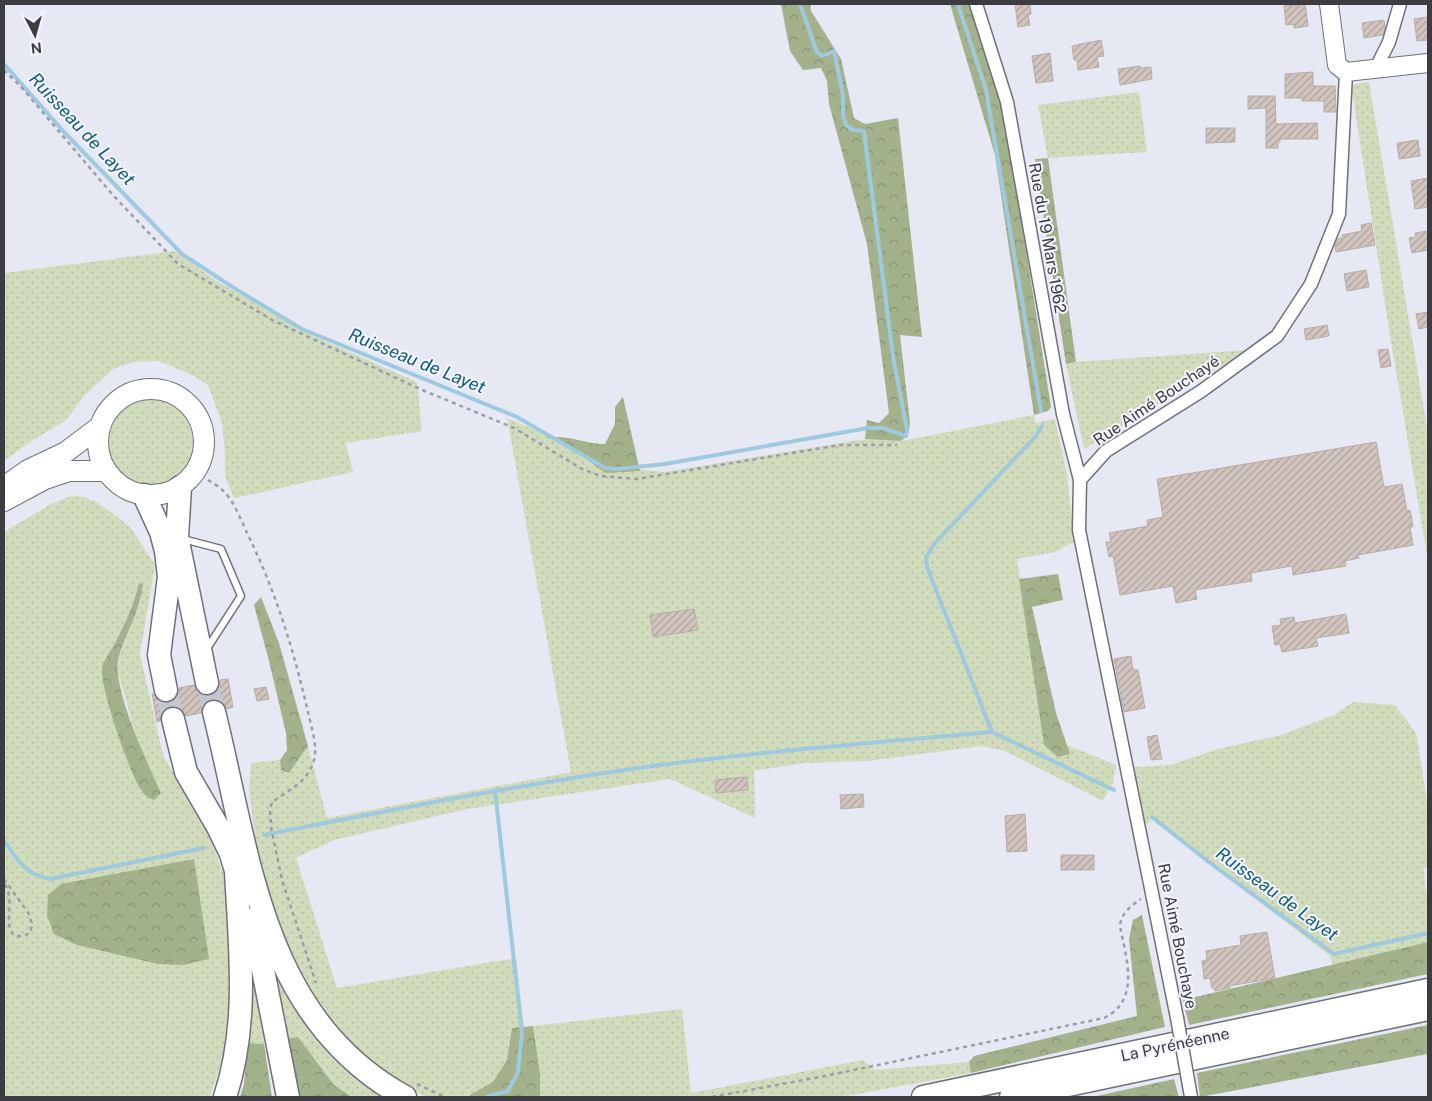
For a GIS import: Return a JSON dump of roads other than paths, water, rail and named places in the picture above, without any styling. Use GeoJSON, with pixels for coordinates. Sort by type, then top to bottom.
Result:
{"type":"FeatureCollection","features":[{"type":"Feature","properties":{"kind":"highway"},"geometry":{"type":"LineString","coordinates":[[187,480],[177,537],[207,683]]}},
{"type":"Feature","properties":{"kind":"highway"},"geometry":{"type":"LineString","coordinates":[[144,495],[161,532],[167,559],[169,577],[159,655],[166,690]]}},
{"type":"Feature","properties":{"kind":"highway"},"geometry":{"type":"LineString","coordinates":[[214,712],[288,1097]]}},
{"type":"Feature","properties":{"kind":"highway"},"geometry":{"type":"LineString","coordinates":[[173,720],[186,772],[244,874],[285,969],[311,1014],[344,1053],[390,1089],[411,1090]]}},
{"type":"Feature","properties":{"kind":"highway"},"geometry":{"type":"LineString","coordinates":[[225,1097],[238,1044],[242,982],[244,874]]}},
{"type":"Feature","properties":{"kind":"highway","name":"La Pyrénéenne"},"geometry":{"type":"LineString","coordinates":[[923,1097],[1428,990]]}},
{"type":"Feature","properties":{"kind":"highway","name":"La Pyrénéenne"},"geometry":{"type":"LineString","coordinates":[[1011,1097],[1428,1009]]}},
{"type":"Feature","properties":{"kind":"main road"},"geometry":{"type":"LineString","coordinates":[[142,388],[158,388],[173,392],[186,401],[201,422],[205,445],[200,462],[187,480],[162,495],[144,495],[120,487],[106,471],[100,460],[96,440],[99,427],[110,406],[128,393],[142,388]]}},
{"type":"Feature","properties":{"kind":"main road"},"geometry":{"type":"LineString","coordinates":[[4,487],[28,470],[66,452],[99,427]]}},
{"type":"Feature","properties":{"kind":"main road"},"geometry":{"type":"LineString","coordinates":[[4,501],[46,479],[69,471],[106,471]]}},
{"type":"Feature","properties":{"kind":"street","name":"Rue du 19 Mars 1962"},"geometry":{"type":"LineString","coordinates":[[976,4],[1007,102],[1063,414],[1080,480]]}},
{"type":"Feature","properties":{"kind":"street"},"geometry":{"type":"LineString","coordinates":[[1329,4],[1337,65],[1346,72],[1428,63]]}},
{"type":"Feature","properties":{"kind":"street"},"geometry":{"type":"LineString","coordinates":[[1376,68],[1389,42],[1400,4]]}},
{"type":"Feature","properties":{"kind":"street"},"geometry":{"type":"LineString","coordinates":[[1389,42],[1390,53],[1397,66]]}},
{"type":"Feature","properties":{"kind":"street","name":"Rue Aimé Bouchayé"},"geometry":{"type":"LineString","coordinates":[[1080,480],[1106,451],[1200,392],[1277,336],[1292,314],[1311,284],[1339,214],[1346,72]]}},
{"type":"Feature","properties":{"kind":"street","name":"Rue Aimé Bouchaye"},"geometry":{"type":"LineString","coordinates":[[1080,480],[1079,530],[1153,891],[1191,1097]]}},
{"type":"Feature","properties":{"kind":"lane"},"geometry":{"type":"LineString","coordinates":[[177,537],[221,549],[241,596],[201,658]]}},
{"type":"Feature","properties":{"kind":"waterway","name":"Ruisseau de Layet"},"geometry":{"type":"LineString","coordinates":[[4,64],[64,132],[182,254],[302,329],[517,417],[605,468],[617,469],[665,464],[868,428],[883,428],[906,436],[907,430],[893,356],[864,131],[853,130],[846,125],[843,115],[843,95],[834,51],[822,56],[817,52],[800,4]]}},
{"type":"Feature","properties":{"kind":"waterway"},"geometry":{"type":"LineString","coordinates":[[958,4],[986,90],[1041,411]]}},
{"type":"Feature","properties":{"kind":"waterway"},"geometry":{"type":"LineString","coordinates":[[992,732],[927,567],[926,557],[935,543],[1035,437],[1042,426]]}},
{"type":"Feature","properties":{"kind":"waterway","name":"Ruisseau de Layet"},"geometry":{"type":"LineString","coordinates":[[992,732],[1114,790]]}},
{"type":"Feature","properties":{"kind":"waterway"},"geometry":{"type":"LineString","coordinates":[[264,835],[493,791],[631,769],[766,753],[992,732]]}},
{"type":"Feature","properties":{"kind":"waterway"},"geometry":{"type":"LineString","coordinates":[[486,1097],[508,1091],[518,1072],[522,1033],[495,790]]}},
{"type":"Feature","properties":{"kind":"waterway","name":"Ruisseau de Layet"},"geometry":{"type":"LineString","coordinates":[[1152,817],[1210,863],[1334,954],[1428,933]]}},
{"type":"Feature","properties":{"kind":"waterway"},"geometry":{"type":"LineString","coordinates":[[4,841],[23,866],[41,877],[50,879],[204,848]]}},
{"type":"Feature","properties":{"kind":"tunnel"},"geometry":{"type":"LineString","coordinates":[[207,683],[214,712]]}},
{"type":"Feature","properties":{"kind":"tunnel"},"geometry":{"type":"LineString","coordinates":[[166,690],[173,719]]}}]}
